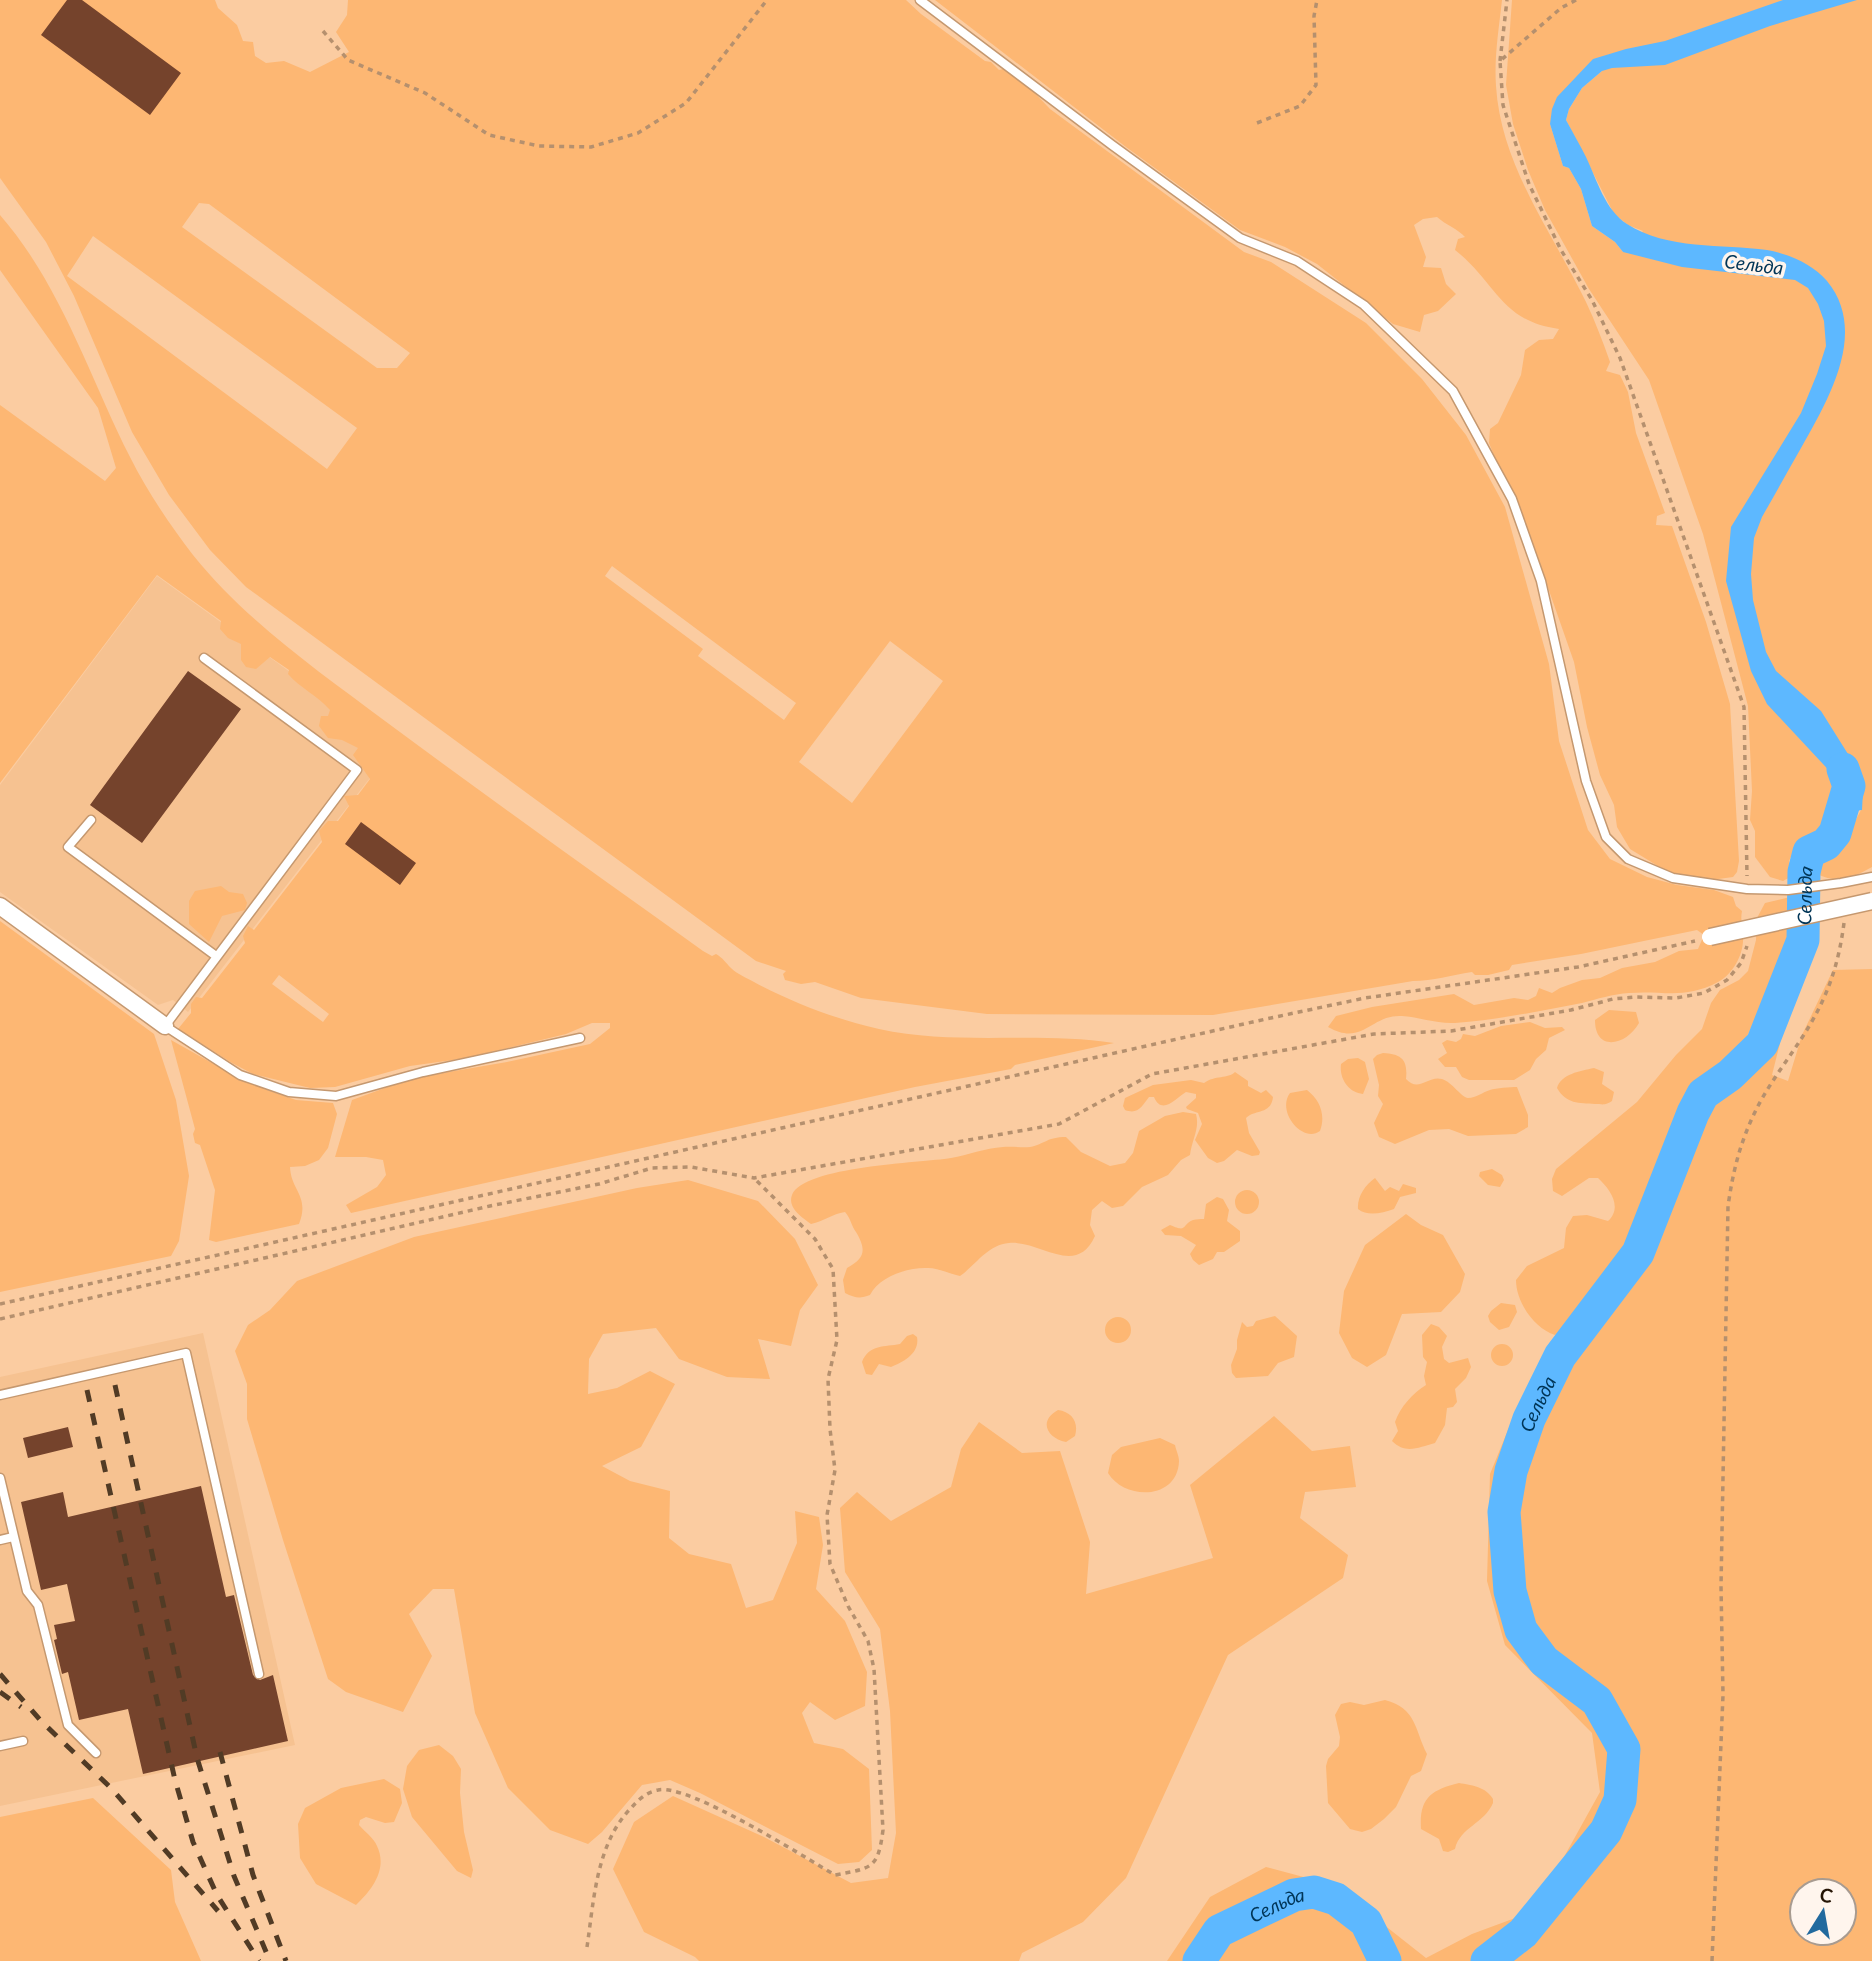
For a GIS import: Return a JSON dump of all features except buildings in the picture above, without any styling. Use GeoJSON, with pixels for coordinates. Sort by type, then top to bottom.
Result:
{"type":"FeatureCollection","features":[{"type":"Feature","properties":{"kind":"street"},"geometry":{"type":"LineString","coordinates":[[1710,937],[1872,901]]}},
{"type":"Feature","properties":{"kind":"street"},"geometry":{"type":"LineString","coordinates":[[0,906],[164,1026]]}},
{"type":"Feature","properties":{"kind":"lane"},"geometry":{"type":"LineString","coordinates":[[920,0],[1240,238],[1297,261],[1364,305],[1452,391],[1512,499],[1541,581],[1586,781],[1606,837],[1628,859],[1673,878],[1747,889],[1788,890],[1872,877]]}},
{"type":"Feature","properties":{"kind":"lane"},"geometry":{"type":"LineString","coordinates":[[204,658],[356,770],[164,1026],[240,1075],[289,1092],[336,1096],[423,1072],[580,1038]]}},
{"type":"Feature","properties":{"kind":"lane"},"geometry":{"type":"LineString","coordinates":[[90,820],[68,847],[216,957]]}},
{"type":"Feature","properties":{"kind":"lane"},"geometry":{"type":"LineString","coordinates":[[0,1395],[186,1353],[259,1674]]}},
{"type":"Feature","properties":{"kind":"lane"},"geometry":{"type":"LineString","coordinates":[[0,1478],[27,1591],[38,1605],[68,1725],[96,1754]]}},
{"type":"Feature","properties":{"kind":"lane"},"geometry":{"type":"LineString","coordinates":[[0,1540],[13,1536]]}},
{"type":"Feature","properties":{"kind":"lane"},"geometry":{"type":"LineString","coordinates":[[0,1745],[23,1741]]}},
{"type":"Feature","properties":{"kind":"path"},"geometry":{"type":"LineString","coordinates":[[323,31],[348,60],[425,93],[489,135],[539,146],[591,147],[638,133],[686,103],[767,0]]}},
{"type":"Feature","properties":{"kind":"path"},"geometry":{"type":"LineString","coordinates":[[1257,123],[1300,106],[1315,85],[1314,16],[1317,0]]}},
{"type":"Feature","properties":{"kind":"path"},"geometry":{"type":"LineString","coordinates":[[1507,0],[1500,61],[1503,105],[1528,184],[1561,250],[1592,300],[1620,358],[1744,707],[1747,889]]}},
{"type":"Feature","properties":{"kind":"path"},"geometry":{"type":"LineString","coordinates":[[1500,61],[1562,8],[1576,0]]}},
{"type":"Feature","properties":{"kind":"path"},"geometry":{"type":"LineString","coordinates":[[1712,1961],[1723,1695],[1721,1586],[1728,1206],[1735,1162],[1755,1112],[1811,1024],[1832,981],[1840,955],[1844,919]]}},
{"type":"Feature","properties":{"kind":"path"},"geometry":{"type":"LineString","coordinates":[[0,1304],[1266,1019],[1365,998],[1578,967],[1710,937]]}},
{"type":"Feature","properties":{"kind":"path"},"geometry":{"type":"LineString","coordinates":[[0,1319],[490,1206],[599,1184],[652,1168],[691,1167],[754,1178],[1059,1124],[1152,1074],[1374,1034],[1451,1031],[1571,1010],[1613,999],[1676,998],[1703,993],[1727,980],[1741,963],[1748,946]]}},
{"type":"Feature","properties":{"kind":"path"},"geometry":{"type":"LineString","coordinates":[[587,1947],[595,1886],[610,1836],[622,1817],[643,1796],[658,1790],[676,1790],[756,1828],[835,1875],[858,1871],[871,1865],[880,1854],[883,1830],[874,1669],[868,1640],[848,1606],[830,1564],[827,1515],[835,1470],[828,1379],[837,1340],[833,1269],[815,1239],[754,1178]]}},
{"type":"Feature","properties":{"kind":"shaded area"},"geometry":{"type":"Polygon","coordinates":[[[0,0],[215,0],[218,8],[237,25],[243,41],[253,42],[255,56],[266,63],[284,61],[310,72],[349,52],[336,32],[347,15],[348,0],[906,0],[985,61],[991,62],[999,70],[1003,69],[1029,87],[1050,109],[1244,252],[1271,262],[1366,323],[1422,379],[1466,435],[1505,507],[1549,664],[1559,741],[1588,830],[1610,859],[1647,877],[1677,885],[1714,890],[1733,897],[1736,906],[1742,911],[1743,943],[1739,957],[1733,969],[1718,982],[1695,991],[1623,994],[1535,1012],[1455,1023],[1391,1017],[1359,1032],[1350,1033],[1328,1027],[1336,1016],[1372,1007],[1454,994],[1474,1005],[1514,998],[1528,1000],[1536,996],[1539,988],[1552,993],[1582,980],[1600,978],[1622,968],[1655,962],[1679,951],[1698,949],[1704,935],[1697,930],[1512,965],[1509,970],[1488,975],[1475,975],[1472,972],[1213,1015],[987,1014],[861,998],[815,982],[801,984],[785,980],[783,974],[786,971],[756,961],[246,587],[210,550],[169,495],[132,432],[74,296],[46,242],[0,178],[0,0]],[[199,203],[182,227],[377,368],[397,368],[410,353],[209,204],[199,203]],[[93,236],[67,276],[327,469],[357,428],[93,236]],[[612,566],[605,576],[703,649],[698,656],[784,720],[796,703],[612,566]],[[890,641],[799,762],[852,803],[943,681],[890,641]]]}},
{"type":"Feature","properties":{"kind":"shaded area"},"geometry":{"type":"Polygon","coordinates":[[[935,0],[1502,0],[1496,86],[1507,144],[1530,198],[1593,317],[1610,362],[1606,371],[1620,375],[1628,392],[1636,433],[1665,513],[1657,516],[1656,525],[1672,526],[1706,622],[1730,704],[1739,861],[1733,877],[1711,880],[1671,874],[1630,849],[1617,827],[1614,805],[1600,775],[1587,727],[1574,662],[1517,499],[1489,443],[1490,429],[1498,423],[1521,375],[1525,350],[1539,340],[1553,339],[1559,329],[1539,325],[1511,309],[1455,250],[1458,239],[1465,237],[1437,217],[1423,219],[1414,225],[1426,257],[1423,267],[1441,268],[1446,284],[1456,294],[1438,311],[1424,315],[1420,332],[1393,324],[1317,264],[1285,247],[1240,230],[1126,147],[935,0]]]}},
{"type":"Feature","properties":{"kind":"shaded area"},"geometry":{"type":"Polygon","coordinates":[[[1512,0],[1872,0],[1872,867],[1858,874],[1832,879],[1817,874],[1817,868],[1842,846],[1861,810],[1829,814],[1821,834],[1798,841],[1789,861],[1794,875],[1783,881],[1770,877],[1755,857],[1755,831],[1750,820],[1752,791],[1748,706],[1703,534],[1649,380],[1589,289],[1545,210],[1513,124],[1506,85],[1512,0]],[[1609,54],[1550,124],[1563,166],[1569,168],[1581,189],[1592,226],[1615,242],[1623,252],[1643,231],[1628,225],[1614,214],[1566,120],[1569,109],[1582,88],[1602,71],[1609,54]]]}},
{"type":"Feature","properties":{"kind":"shaded area"},"geometry":{"type":"Polygon","coordinates":[[[0,215],[21,242],[57,301],[130,457],[151,495],[193,555],[236,602],[334,683],[703,951],[712,956],[716,954],[739,974],[783,997],[815,1010],[879,1029],[938,1037],[1055,1038],[1114,1043],[1015,1065],[1011,1069],[915,1087],[351,1213],[346,1205],[377,1187],[386,1175],[383,1160],[335,1157],[352,1100],[426,1073],[431,1075],[507,1062],[590,1044],[610,1028],[610,1023],[592,1023],[566,1034],[467,1058],[410,1066],[335,1087],[310,1088],[253,1074],[178,1029],[191,1013],[191,1004],[196,997],[202,998],[245,943],[243,936],[248,926],[254,930],[322,842],[319,831],[328,821],[338,821],[349,806],[344,796],[358,795],[370,779],[353,755],[358,748],[342,740],[328,738],[319,726],[321,716],[328,716],[330,710],[293,679],[288,674],[289,670],[270,657],[256,669],[246,667],[241,660],[241,644],[228,638],[220,629],[221,621],[157,575],[0,783],[0,405],[105,481],[116,468],[98,408],[0,270],[0,215]],[[279,975],[272,984],[323,1022],[329,1014],[279,975]]]}},
{"type":"Feature","properties":{"kind":"shaded area"},"geometry":{"type":"Polygon","coordinates":[[[157,576],[394,747],[188,1012],[173,1000],[158,1005],[0,892],[0,785],[157,576]]]}},
{"type":"Feature","properties":{"kind":"shaded area"},"geometry":{"type":"Polygon","coordinates":[[[221,886],[229,892],[243,894],[247,903],[245,910],[222,916],[209,942],[189,924],[189,901],[195,891],[221,886]]]}},
{"type":"Feature","properties":{"kind":"shaded area"},"geometry":{"type":"Polygon","coordinates":[[[1790,897],[1793,903],[1787,948],[1736,1061],[1692,1090],[1676,1118],[1638,1225],[1588,1310],[1555,1335],[1547,1332],[1533,1320],[1523,1305],[1516,1280],[1527,1266],[1564,1248],[1566,1228],[1573,1216],[1587,1215],[1608,1221],[1615,1204],[1607,1187],[1598,1178],[1589,1178],[1562,1196],[1553,1191],[1552,1179],[1556,1169],[1637,1102],[1676,1055],[1702,1029],[1711,1003],[1720,990],[1739,980],[1748,971],[1756,940],[1757,918],[1765,903],[1790,897]]]}},
{"type":"Feature","properties":{"kind":"shaded area"},"geometry":{"type":"Polygon","coordinates":[[[0,921],[154,1034],[176,1100],[189,1176],[179,1241],[171,1256],[0,1292],[0,921]]]}},
{"type":"Feature","properties":{"kind":"shaded area"},"geometry":{"type":"Polygon","coordinates":[[[1872,969],[1872,1961],[1167,1961],[1210,1897],[1266,1867],[1311,1879],[1374,1917],[1426,1958],[1472,1934],[1534,1911],[1600,1792],[1592,1733],[1505,1645],[1487,1581],[1490,1474],[1517,1408],[1563,1363],[1669,1193],[1692,1133],[1753,1052],[1780,1043],[1772,1075],[1788,1081],[1802,1035],[1833,970],[1872,969]]]}},
{"type":"Feature","properties":{"kind":"shaded area"},"geometry":{"type":"Polygon","coordinates":[[[1609,1010],[1636,1012],[1639,1023],[1634,1031],[1620,1040],[1606,1041],[1596,1031],[1595,1020],[1609,1010]]]}},
{"type":"Feature","properties":{"kind":"shaded area"},"geometry":{"type":"Polygon","coordinates":[[[1530,1022],[1545,1028],[1562,1027],[1565,1030],[1549,1038],[1546,1050],[1536,1059],[1530,1070],[1514,1080],[1469,1080],[1462,1077],[1456,1067],[1445,1067],[1438,1059],[1447,1053],[1442,1043],[1447,1040],[1456,1042],[1463,1034],[1475,1036],[1501,1026],[1530,1022]]]}},
{"type":"Feature","properties":{"kind":"shaded area"},"geometry":{"type":"Polygon","coordinates":[[[171,1040],[264,1089],[296,1100],[333,1103],[337,1114],[328,1148],[319,1160],[305,1166],[290,1167],[301,1200],[302,1214],[299,1224],[216,1242],[209,1240],[215,1190],[200,1145],[195,1143],[195,1129],[171,1040]]]}},
{"type":"Feature","properties":{"kind":"shaded area"},"geometry":{"type":"Polygon","coordinates":[[[1383,1053],[1402,1059],[1406,1067],[1406,1079],[1411,1083],[1442,1079],[1468,1098],[1493,1089],[1517,1087],[1528,1115],[1528,1127],[1516,1134],[1468,1136],[1449,1129],[1429,1130],[1395,1144],[1379,1137],[1374,1123],[1383,1104],[1378,1096],[1379,1085],[1373,1059],[1383,1053]]]}},
{"type":"Feature","properties":{"kind":"shaded area"},"geometry":{"type":"Polygon","coordinates":[[[1358,1058],[1365,1062],[1369,1079],[1363,1094],[1349,1088],[1343,1080],[1341,1070],[1341,1064],[1348,1059],[1358,1058]]]}},
{"type":"Feature","properties":{"kind":"shaded area"},"geometry":{"type":"Polygon","coordinates":[[[1594,1068],[1604,1072],[1602,1084],[1614,1092],[1609,1103],[1573,1102],[1564,1097],[1557,1088],[1567,1076],[1594,1068]]]}},
{"type":"Feature","properties":{"kind":"shaded area"},"geometry":{"type":"Polygon","coordinates":[[[1235,1072],[1248,1081],[1248,1086],[1261,1093],[1266,1090],[1273,1097],[1269,1107],[1246,1118],[1249,1133],[1260,1152],[1259,1155],[1252,1156],[1237,1150],[1224,1161],[1217,1163],[1208,1158],[1195,1140],[1202,1124],[1198,1113],[1186,1107],[1196,1098],[1196,1094],[1186,1092],[1165,1105],[1161,1105],[1154,1097],[1149,1097],[1139,1109],[1133,1111],[1125,1110],[1123,1106],[1125,1098],[1153,1085],[1191,1080],[1204,1083],[1235,1072]]]}},
{"type":"Feature","properties":{"kind":"shaded area"},"geometry":{"type":"Polygon","coordinates":[[[1307,1090],[1315,1098],[1322,1114],[1320,1131],[1313,1134],[1299,1130],[1286,1109],[1290,1093],[1307,1090]]]}},
{"type":"Feature","properties":{"kind":"shaded area"},"geometry":{"type":"Polygon","coordinates":[[[1183,1112],[1196,1114],[1197,1119],[1190,1155],[1181,1160],[1168,1175],[1142,1187],[1123,1206],[1112,1208],[1102,1201],[1092,1210],[1090,1225],[1095,1236],[1087,1248],[1078,1254],[1068,1256],[1009,1243],[988,1251],[960,1276],[932,1268],[911,1269],[887,1278],[870,1295],[855,1297],[845,1293],[843,1280],[847,1268],[861,1257],[863,1248],[847,1215],[845,1212],[840,1213],[811,1224],[797,1212],[791,1200],[801,1185],[839,1172],[951,1158],[996,1148],[1030,1147],[1060,1137],[1066,1137],[1081,1152],[1110,1166],[1125,1163],[1133,1153],[1139,1131],[1165,1116],[1183,1112]]]}},
{"type":"Feature","properties":{"kind":"shaded area"},"geometry":{"type":"Polygon","coordinates":[[[1492,1169],[1502,1175],[1504,1180],[1500,1187],[1488,1185],[1479,1176],[1480,1172],[1492,1169]]]}},
{"type":"Feature","properties":{"kind":"shaded area"},"geometry":{"type":"Polygon","coordinates":[[[1375,1178],[1385,1191],[1390,1187],[1399,1191],[1403,1184],[1416,1188],[1416,1193],[1400,1197],[1394,1209],[1375,1214],[1366,1213],[1358,1209],[1360,1196],[1375,1178]]]}},
{"type":"Feature","properties":{"kind":"shaded area"},"geometry":{"type":"Polygon","coordinates":[[[688,1180],[758,1201],[795,1239],[818,1285],[800,1310],[791,1346],[758,1339],[770,1379],[727,1377],[679,1359],[656,1328],[603,1334],[589,1359],[588,1394],[617,1388],[650,1371],[675,1384],[641,1447],[602,1466],[630,1481],[670,1491],[669,1538],[689,1554],[731,1564],[746,1608],[773,1600],[797,1543],[795,1511],[819,1517],[823,1545],[816,1589],[845,1621],[867,1672],[865,1706],[835,1720],[810,1702],[802,1713],[814,1743],[843,1749],[869,1769],[872,1850],[859,1862],[838,1864],[670,1780],[642,1785],[602,1832],[588,1844],[550,1830],[508,1788],[475,1713],[454,1589],[433,1589],[409,1614],[432,1656],[403,1712],[346,1692],[328,1679],[247,1419],[247,1384],[235,1351],[248,1325],[270,1310],[297,1281],[414,1237],[637,1188],[688,1180]]]}},
{"type":"Feature","properties":{"kind":"shaded area"},"geometry":{"type":"Polygon","coordinates":[[[1247,1190],[1256,1193],[1259,1202],[1256,1211],[1247,1214],[1238,1211],[1235,1202],[1238,1193],[1247,1190]]]}},
{"type":"Feature","properties":{"kind":"shaded area"},"geometry":{"type":"Polygon","coordinates":[[[1217,1197],[1223,1199],[1229,1210],[1227,1221],[1240,1231],[1240,1241],[1224,1252],[1217,1252],[1213,1259],[1199,1265],[1190,1254],[1196,1245],[1181,1236],[1165,1235],[1161,1230],[1170,1225],[1182,1228],[1193,1220],[1204,1219],[1206,1204],[1217,1197]]]}},
{"type":"Feature","properties":{"kind":"shaded area"},"geometry":{"type":"Polygon","coordinates":[[[1406,1214],[1421,1225],[1443,1235],[1465,1274],[1460,1292],[1441,1312],[1402,1314],[1386,1355],[1367,1367],[1352,1358],[1339,1333],[1344,1291],[1365,1245],[1406,1214]]]}},
{"type":"Feature","properties":{"kind":"shaded area"},"geometry":{"type":"Polygon","coordinates":[[[1501,1303],[1515,1305],[1517,1312],[1509,1327],[1499,1330],[1490,1322],[1488,1316],[1501,1303]]]}},
{"type":"Feature","properties":{"kind":"shaded area"},"geometry":{"type":"Polygon","coordinates":[[[1275,1316],[1297,1336],[1294,1357],[1278,1363],[1268,1376],[1236,1378],[1231,1365],[1242,1322],[1247,1327],[1253,1326],[1256,1321],[1275,1316]]]}},
{"type":"Feature","properties":{"kind":"shaded area"},"geometry":{"type":"Polygon","coordinates":[[[1118,1317],[1127,1321],[1131,1330],[1127,1339],[1118,1343],[1109,1339],[1105,1330],[1109,1321],[1118,1317]]]}},
{"type":"Feature","properties":{"kind":"shaded area"},"geometry":{"type":"Polygon","coordinates":[[[1431,1324],[1439,1327],[1447,1336],[1442,1347],[1444,1359],[1449,1363],[1468,1358],[1471,1367],[1466,1378],[1455,1389],[1457,1402],[1453,1407],[1447,1408],[1445,1425],[1435,1443],[1413,1449],[1402,1448],[1392,1441],[1398,1431],[1395,1422],[1408,1401],[1426,1385],[1424,1376],[1427,1362],[1423,1357],[1422,1335],[1431,1324]]]}},
{"type":"Feature","properties":{"kind":"shaded area"},"geometry":{"type":"Polygon","coordinates":[[[203,1333],[295,1745],[0,1806],[0,1377],[203,1333]]]}},
{"type":"Feature","properties":{"kind":"shaded area"},"geometry":{"type":"Polygon","coordinates":[[[913,1334],[917,1337],[917,1343],[910,1356],[891,1367],[879,1364],[872,1375],[866,1374],[862,1362],[869,1352],[878,1347],[900,1344],[913,1334]]]}},
{"type":"Feature","properties":{"kind":"shaded area"},"geometry":{"type":"Polygon","coordinates":[[[1502,1344],[1510,1347],[1513,1355],[1510,1363],[1502,1366],[1494,1363],[1491,1355],[1494,1347],[1502,1344]]]}},
{"type":"Feature","properties":{"kind":"shaded area"},"geometry":{"type":"Polygon","coordinates":[[[1058,1410],[1067,1413],[1075,1422],[1075,1436],[1066,1442],[1054,1437],[1047,1429],[1048,1419],[1058,1410]]]}},
{"type":"Feature","properties":{"kind":"shaded area"},"geometry":{"type":"Polygon","coordinates":[[[1274,1416],[1312,1451],[1350,1446],[1356,1487],[1305,1492],[1300,1518],[1348,1555],[1343,1578],[1228,1655],[1126,1878],[1083,1922],[1022,1953],[1019,1961],[699,1961],[644,1932],[613,1869],[634,1822],[673,1796],[764,1837],[851,1883],[888,1878],[896,1833],[890,1711],[880,1629],[845,1572],[840,1508],[857,1492],[891,1521],[951,1487],[961,1449],[979,1422],[1022,1453],[1060,1451],[1090,1542],[1086,1594],[1213,1558],[1190,1485],[1274,1416]]]}},
{"type":"Feature","properties":{"kind":"shaded area"},"geometry":{"type":"Polygon","coordinates":[[[1160,1438],[1175,1445],[1179,1457],[1176,1474],[1170,1483],[1161,1489],[1138,1492],[1116,1482],[1108,1473],[1112,1455],[1121,1447],[1160,1438]]]}},
{"type":"Feature","properties":{"kind":"shaded area"},"geometry":{"type":"Polygon","coordinates":[[[1385,1700],[1409,1714],[1427,1754],[1421,1771],[1411,1776],[1396,1807],[1371,1829],[1362,1832],[1350,1829],[1328,1803],[1326,1766],[1328,1759],[1339,1746],[1340,1737],[1335,1715],[1341,1704],[1350,1702],[1364,1705],[1385,1700]]]}},
{"type":"Feature","properties":{"kind":"shaded area"},"geometry":{"type":"Polygon","coordinates":[[[439,1745],[453,1756],[461,1769],[460,1793],[464,1832],[473,1870],[471,1878],[457,1871],[412,1817],[403,1789],[407,1766],[419,1750],[439,1745]]]}},
{"type":"Feature","properties":{"kind":"shaded area"},"geometry":{"type":"Polygon","coordinates":[[[384,1779],[400,1789],[402,1803],[394,1822],[385,1823],[366,1817],[360,1820],[359,1825],[377,1846],[381,1863],[373,1886],[356,1905],[316,1884],[300,1858],[298,1824],[305,1808],[341,1788],[384,1779]]]}},
{"type":"Feature","properties":{"kind":"shaded area"},"geometry":{"type":"Polygon","coordinates":[[[1459,1783],[1483,1789],[1493,1799],[1493,1803],[1484,1816],[1462,1835],[1455,1849],[1448,1852],[1443,1851],[1439,1839],[1421,1829],[1422,1810],[1434,1792],[1459,1783]]]}},
{"type":"Feature","properties":{"kind":"shaded area"},"geometry":{"type":"Polygon","coordinates":[[[93,1798],[171,1870],[175,1902],[201,1961],[0,1961],[0,1817],[93,1798]]]}},
{"type":"Feature","properties":{"kind":"water"},"geometry":{"type":"Polygon","coordinates":[[[1783,0],[1857,0],[1770,26],[1665,65],[1602,71],[1582,88],[1569,109],[1566,120],[1607,203],[1627,224],[1659,238],[1677,242],[1784,254],[1821,275],[1839,301],[1844,322],[1840,366],[1822,409],[1762,517],[1754,538],[1751,574],[1753,600],[1766,652],[1776,671],[1821,711],[1858,770],[1863,791],[1862,810],[1829,814],[1837,779],[1767,704],[1751,671],[1726,581],[1731,527],[1801,413],[1817,374],[1826,346],[1824,321],[1818,304],[1808,288],[1795,280],[1682,267],[1623,252],[1615,242],[1592,226],[1581,189],[1569,168],[1563,166],[1550,124],[1557,97],[1593,59],[1665,41],[1783,0]]]}},
{"type":"Feature","properties":{"kind":"waterway","name":"Сельда"},"geometry":{"type":"LineString","coordinates":[[1487,1961],[1523,1933],[1606,1831],[1620,1800],[1624,1749],[1597,1701],[1544,1661],[1521,1630],[1510,1591],[1504,1512],[1511,1471],[1529,1419],[1560,1356],[1638,1253],[1703,1094],[1730,1075],[1762,1044],[1803,940],[1804,872],[1809,852],[1826,844],[1835,833],[1849,786],[1843,769]]}},
{"type":"Feature","properties":{"kind":"waterway","name":"Сельда"},"geometry":{"type":"LineString","coordinates":[[1199,1961],[1219,1931],[1294,1895],[1314,1892],[1336,1899],[1366,1922],[1385,1961]]}},
{"type":"Feature","properties":{"kind":"railway"},"geometry":{"type":"LineString","coordinates":[[115,1385],[197,1758],[234,1876],[270,1961]]}},
{"type":"Feature","properties":{"kind":"railway"},"geometry":{"type":"LineString","coordinates":[[87,1390],[175,1780],[193,1842],[217,1895],[259,1961]]}},
{"type":"Feature","properties":{"kind":"railway"},"geometry":{"type":"LineString","coordinates":[[0,1674],[41,1721],[111,1788],[218,1911]]}},
{"type":"Feature","properties":{"kind":"railway"},"geometry":{"type":"LineString","coordinates":[[0,1692],[21,1707]]}},
{"type":"Feature","properties":{"kind":"railway"},"geometry":{"type":"LineString","coordinates":[[220,1752],[253,1875],[286,1961]]}}]}
